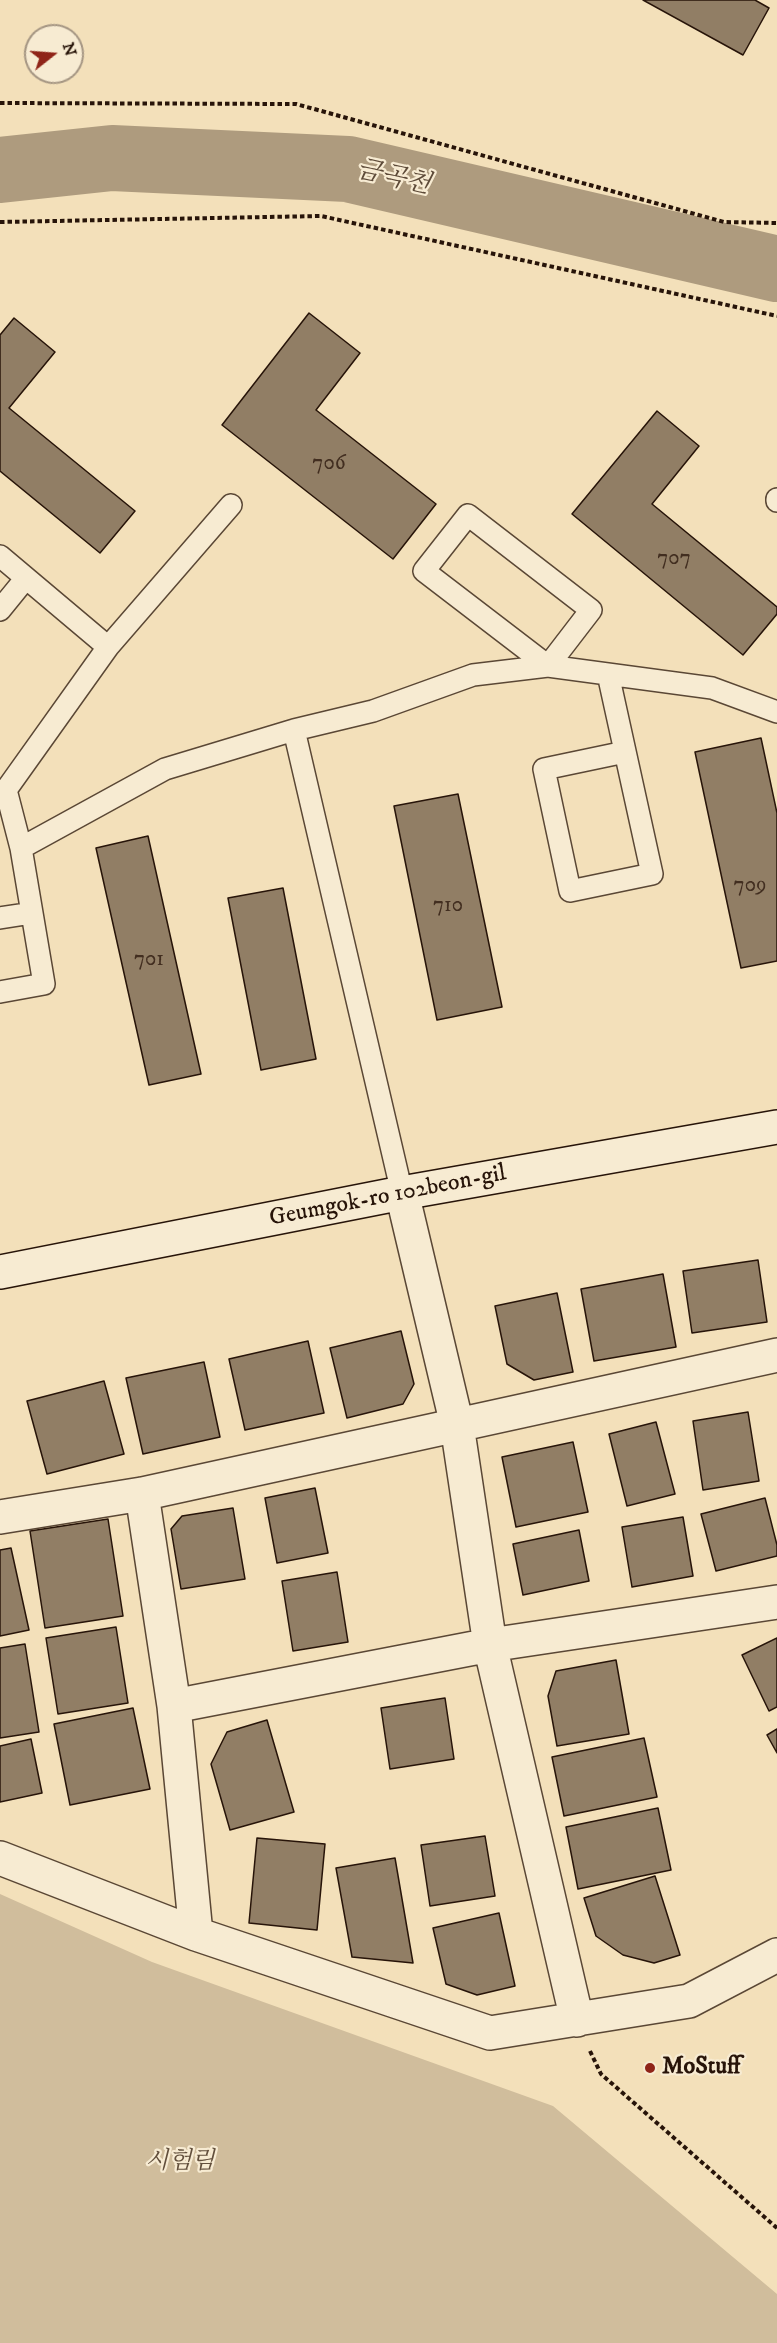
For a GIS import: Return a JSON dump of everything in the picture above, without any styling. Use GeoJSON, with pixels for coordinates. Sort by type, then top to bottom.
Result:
{"type":"FeatureCollection","features":[{"type":"Feature","properties":{"kind":"street","name":"Geumgok-ro 102beon-gil"},"geometry":{"type":"LineString","coordinates":[[0,1272],[402,1193],[777,1126]]}},
{"type":"Feature","properties":{"kind":"street"},"geometry":{"type":"LineString","coordinates":[[402,1193],[457,1425],[490,1645],[577,2020]]}},
{"type":"Feature","properties":{"kind":"street"},"geometry":{"type":"LineString","coordinates":[[0,1517],[142,1494],[777,1355]]}},
{"type":"Feature","properties":{"kind":"street"},"geometry":{"type":"LineString","coordinates":[[142,1494],[174,1706],[196,1934]]}},
{"type":"Feature","properties":{"kind":"street"},"geometry":{"type":"LineString","coordinates":[[174,1706],[490,1645],[777,1602]]}},
{"type":"Feature","properties":{"kind":"street"},"geometry":{"type":"LineString","coordinates":[[0,1858],[196,1934],[490,2033],[689,2001],[777,1955]]}},
{"type":"Feature","properties":{"kind":"lane"},"geometry":{"type":"LineString","coordinates":[[0,992],[44,984],[21,848],[3,790],[108,647],[231,505]]}},
{"type":"Feature","properties":{"kind":"lane"},"geometry":{"type":"LineString","coordinates":[[468,514],[591,610],[548,666],[424,571],[468,514]]}},
{"type":"Feature","properties":{"kind":"lane"},"geometry":{"type":"LineString","coordinates":[[0,556],[108,647]]}},
{"type":"Feature","properties":{"kind":"lane"},"geometry":{"type":"LineString","coordinates":[[0,610],[26,578]]}},
{"type":"Feature","properties":{"kind":"lane"},"geometry":{"type":"LineString","coordinates":[[21,848],[165,769],[294,730],[373,711],[473,675],[548,666],[712,688],[777,712]]}},
{"type":"Feature","properties":{"kind":"lane"},"geometry":{"type":"LineString","coordinates":[[608,674],[652,874],[570,891],[544,769],[625,752]]}},
{"type":"Feature","properties":{"kind":"lane"},"geometry":{"type":"LineString","coordinates":[[294,730],[402,1193]]}},
{"type":"Feature","properties":{"kind":"lane"},"geometry":{"type":"LineString","coordinates":[[0,918],[32,912]]}},
{"type":"Feature","properties":{"kind":"path"},"geometry":{"type":"LineString","coordinates":[[0,103],[296,104],[724,222],[777,223]]}},
{"type":"Feature","properties":{"kind":"path"},"geometry":{"type":"LineString","coordinates":[[0,222],[321,216],[777,316]]}},
{"type":"Feature","properties":{"kind":"path"},"geometry":{"type":"LineString","coordinates":[[577,2020],[601,2074],[777,2228]]}},
{"type":"Feature","properties":{"kind":"green space","name":"시험림"},"geometry":{"type":"Polygon","coordinates":[[[0,1894],[152,1962],[553,2106],[777,2294],[777,2343],[0,2343],[0,1894]]]}},
{"type":"Feature","properties":{"kind":"building"},"geometry":{"type":"Polygon","coordinates":[[[643,0],[755,0],[769,8],[743,55],[643,0]]]}},
{"type":"Feature","properties":{"kind":"building"},"geometry":{"type":"Polygon","coordinates":[[[309,313],[360,353],[316,410],[436,504],[393,559],[222,425],[309,313]]]}},
{"type":"Feature","properties":{"kind":"building"},"geometry":{"type":"Polygon","coordinates":[[[14,318],[55,352],[9,408],[135,511],[100,553],[0,471],[0,335],[14,318]]]}},
{"type":"Feature","properties":{"kind":"building"},"geometry":{"type":"Polygon","coordinates":[[[657,411],[699,446],[652,504],[777,607],[777,614],[743,655],[572,514],[657,411]]]}},
{"type":"Feature","properties":{"kind":"building"},"geometry":{"type":"Polygon","coordinates":[[[761,738],[777,813],[777,961],[741,968],[695,752],[761,738]]]}},
{"type":"Feature","properties":{"kind":"building"},"geometry":{"type":"Polygon","coordinates":[[[458,794],[502,1007],[437,1020],[394,806],[458,794]]]}},
{"type":"Feature","properties":{"kind":"building"},"geometry":{"type":"Polygon","coordinates":[[[148,836],[201,1074],[149,1085],[96,848],[148,836]]]}},
{"type":"Feature","properties":{"kind":"building"},"geometry":{"type":"Polygon","coordinates":[[[283,888],[316,1059],[261,1070],[228,898],[283,888]]]}},
{"type":"Feature","properties":{"kind":"building"},"geometry":{"type":"Polygon","coordinates":[[[758,1260],[767,1322],[692,1333],[683,1271],[758,1260]]]}},
{"type":"Feature","properties":{"kind":"building"},"geometry":{"type":"Polygon","coordinates":[[[663,1274],[676,1347],[594,1361],[581,1289],[663,1274]]]}},
{"type":"Feature","properties":{"kind":"building"},"geometry":{"type":"Polygon","coordinates":[[[557,1293],[573,1372],[534,1380],[507,1364],[495,1306],[557,1293]]]}},
{"type":"Feature","properties":{"kind":"building"},"geometry":{"type":"Polygon","coordinates":[[[401,1331],[414,1384],[403,1404],[347,1418],[330,1348],[401,1331]]]}},
{"type":"Feature","properties":{"kind":"building"},"geometry":{"type":"Polygon","coordinates":[[[308,1341],[324,1413],[245,1430],[229,1359],[308,1341]]]}},
{"type":"Feature","properties":{"kind":"building"},"geometry":{"type":"Polygon","coordinates":[[[204,1362],[220,1437],[143,1454],[126,1378],[204,1362]]]}},
{"type":"Feature","properties":{"kind":"building"},"geometry":{"type":"Polygon","coordinates":[[[104,1381],[124,1454],[47,1474],[27,1401],[104,1381]]]}},
{"type":"Feature","properties":{"kind":"building"},"geometry":{"type":"Polygon","coordinates":[[[748,1412],[759,1481],[703,1490],[693,1421],[748,1412]]]}},
{"type":"Feature","properties":{"kind":"building"},"geometry":{"type":"Polygon","coordinates":[[[656,1422],[675,1494],[627,1506],[609,1434],[656,1422]]]}},
{"type":"Feature","properties":{"kind":"building"},"geometry":{"type":"Polygon","coordinates":[[[573,1442],[588,1512],[516,1527],[502,1457],[573,1442]]]}},
{"type":"Feature","properties":{"kind":"building"},"geometry":{"type":"Polygon","coordinates":[[[315,1488],[328,1553],[277,1563],[265,1498],[315,1488]]]}},
{"type":"Feature","properties":{"kind":"building"},"geometry":{"type":"Polygon","coordinates":[[[765,1498],[777,1545],[777,1556],[716,1571],[701,1514],[765,1498]]]}},
{"type":"Feature","properties":{"kind":"building"},"geometry":{"type":"Polygon","coordinates":[[[233,1508],[245,1579],[181,1589],[171,1529],[182,1516],[233,1508]]]}},
{"type":"Feature","properties":{"kind":"building"},"geometry":{"type":"Polygon","coordinates":[[[683,1517],[693,1576],[632,1587],[622,1527],[683,1517]]]}},
{"type":"Feature","properties":{"kind":"building"},"geometry":{"type":"Polygon","coordinates":[[[108,1519],[123,1616],[45,1628],[30,1531],[108,1519]]]}},
{"type":"Feature","properties":{"kind":"building"},"geometry":{"type":"Polygon","coordinates":[[[579,1530],[589,1581],[523,1595],[513,1544],[579,1530]]]}},
{"type":"Feature","properties":{"kind":"building"},"geometry":{"type":"Polygon","coordinates":[[[11,1548],[29,1630],[0,1636],[0,1550],[11,1548]]]}},
{"type":"Feature","properties":{"kind":"building"},"geometry":{"type":"Polygon","coordinates":[[[337,1572],[348,1642],[293,1651],[282,1581],[337,1572]]]}},
{"type":"Feature","properties":{"kind":"building"},"geometry":{"type":"Polygon","coordinates":[[[116,1627],[128,1703],[58,1714],[46,1638],[116,1627]]]}},
{"type":"Feature","properties":{"kind":"building"},"geometry":{"type":"Polygon","coordinates":[[[777,1638],[777,1707],[769,1711],[742,1655],[777,1638]]]}},
{"type":"Feature","properties":{"kind":"building"},"geometry":{"type":"Polygon","coordinates":[[[25,1644],[39,1732],[0,1738],[0,1648],[25,1644]]]}},
{"type":"Feature","properties":{"kind":"building"},"geometry":{"type":"Polygon","coordinates":[[[616,1660],[629,1734],[557,1746],[548,1696],[556,1671],[616,1660]]]}},
{"type":"Feature","properties":{"kind":"building"},"geometry":{"type":"Polygon","coordinates":[[[445,1698],[454,1759],[390,1769],[381,1708],[445,1698]]]}},
{"type":"Feature","properties":{"kind":"building"},"geometry":{"type":"Polygon","coordinates":[[[133,1708],[150,1789],[70,1805],[54,1724],[133,1708]]]}},
{"type":"Feature","properties":{"kind":"building"},"geometry":{"type":"Polygon","coordinates":[[[267,1720],[294,1812],[230,1830],[211,1764],[227,1732],[267,1720]]]}},
{"type":"Feature","properties":{"kind":"building"},"geometry":{"type":"Polygon","coordinates":[[[777,1729],[777,1753],[767,1735],[777,1729]]]}},
{"type":"Feature","properties":{"kind":"building"},"geometry":{"type":"Polygon","coordinates":[[[644,1738],[657,1797],[564,1816],[552,1757],[644,1738]]]}},
{"type":"Feature","properties":{"kind":"building"},"geometry":{"type":"Polygon","coordinates":[[[31,1739],[42,1793],[0,1802],[0,1746],[31,1739]]]}},
{"type":"Feature","properties":{"kind":"building"},"geometry":{"type":"Polygon","coordinates":[[[658,1808],[671,1870],[578,1889],[566,1827],[658,1808]]]}},
{"type":"Feature","properties":{"kind":"building"},"geometry":{"type":"Polygon","coordinates":[[[485,1836],[495,1896],[430,1906],[421,1845],[485,1836]]]}},
{"type":"Feature","properties":{"kind":"building"},"geometry":{"type":"Polygon","coordinates":[[[257,1838],[325,1844],[317,1930],[249,1923],[257,1838]]]}},
{"type":"Feature","properties":{"kind":"building"},"geometry":{"type":"Polygon","coordinates":[[[395,1858],[413,1963],[352,1957],[336,1868],[395,1858]]]}},
{"type":"Feature","properties":{"kind":"building"},"geometry":{"type":"Polygon","coordinates":[[[655,1876],[680,1955],[654,1963],[623,1955],[596,1936],[584,1898],[655,1876]]]}},
{"type":"Feature","properties":{"kind":"building"},"geometry":{"type":"Polygon","coordinates":[[[499,1913],[515,1986],[477,1995],[446,1984],[433,1928],[499,1913]]]}},
{"type":"Feature","properties":{"kind":"waterway","name":"금곡천"},"geometry":{"type":"LineString","coordinates":[[0,170],[112,158],[348,169],[777,269]]}},
{"type":"Feature","properties":{"kind":"place","name":"MoStuff"},"geometry":{"type":"Point","coordinates":[650,2068]}}]}
